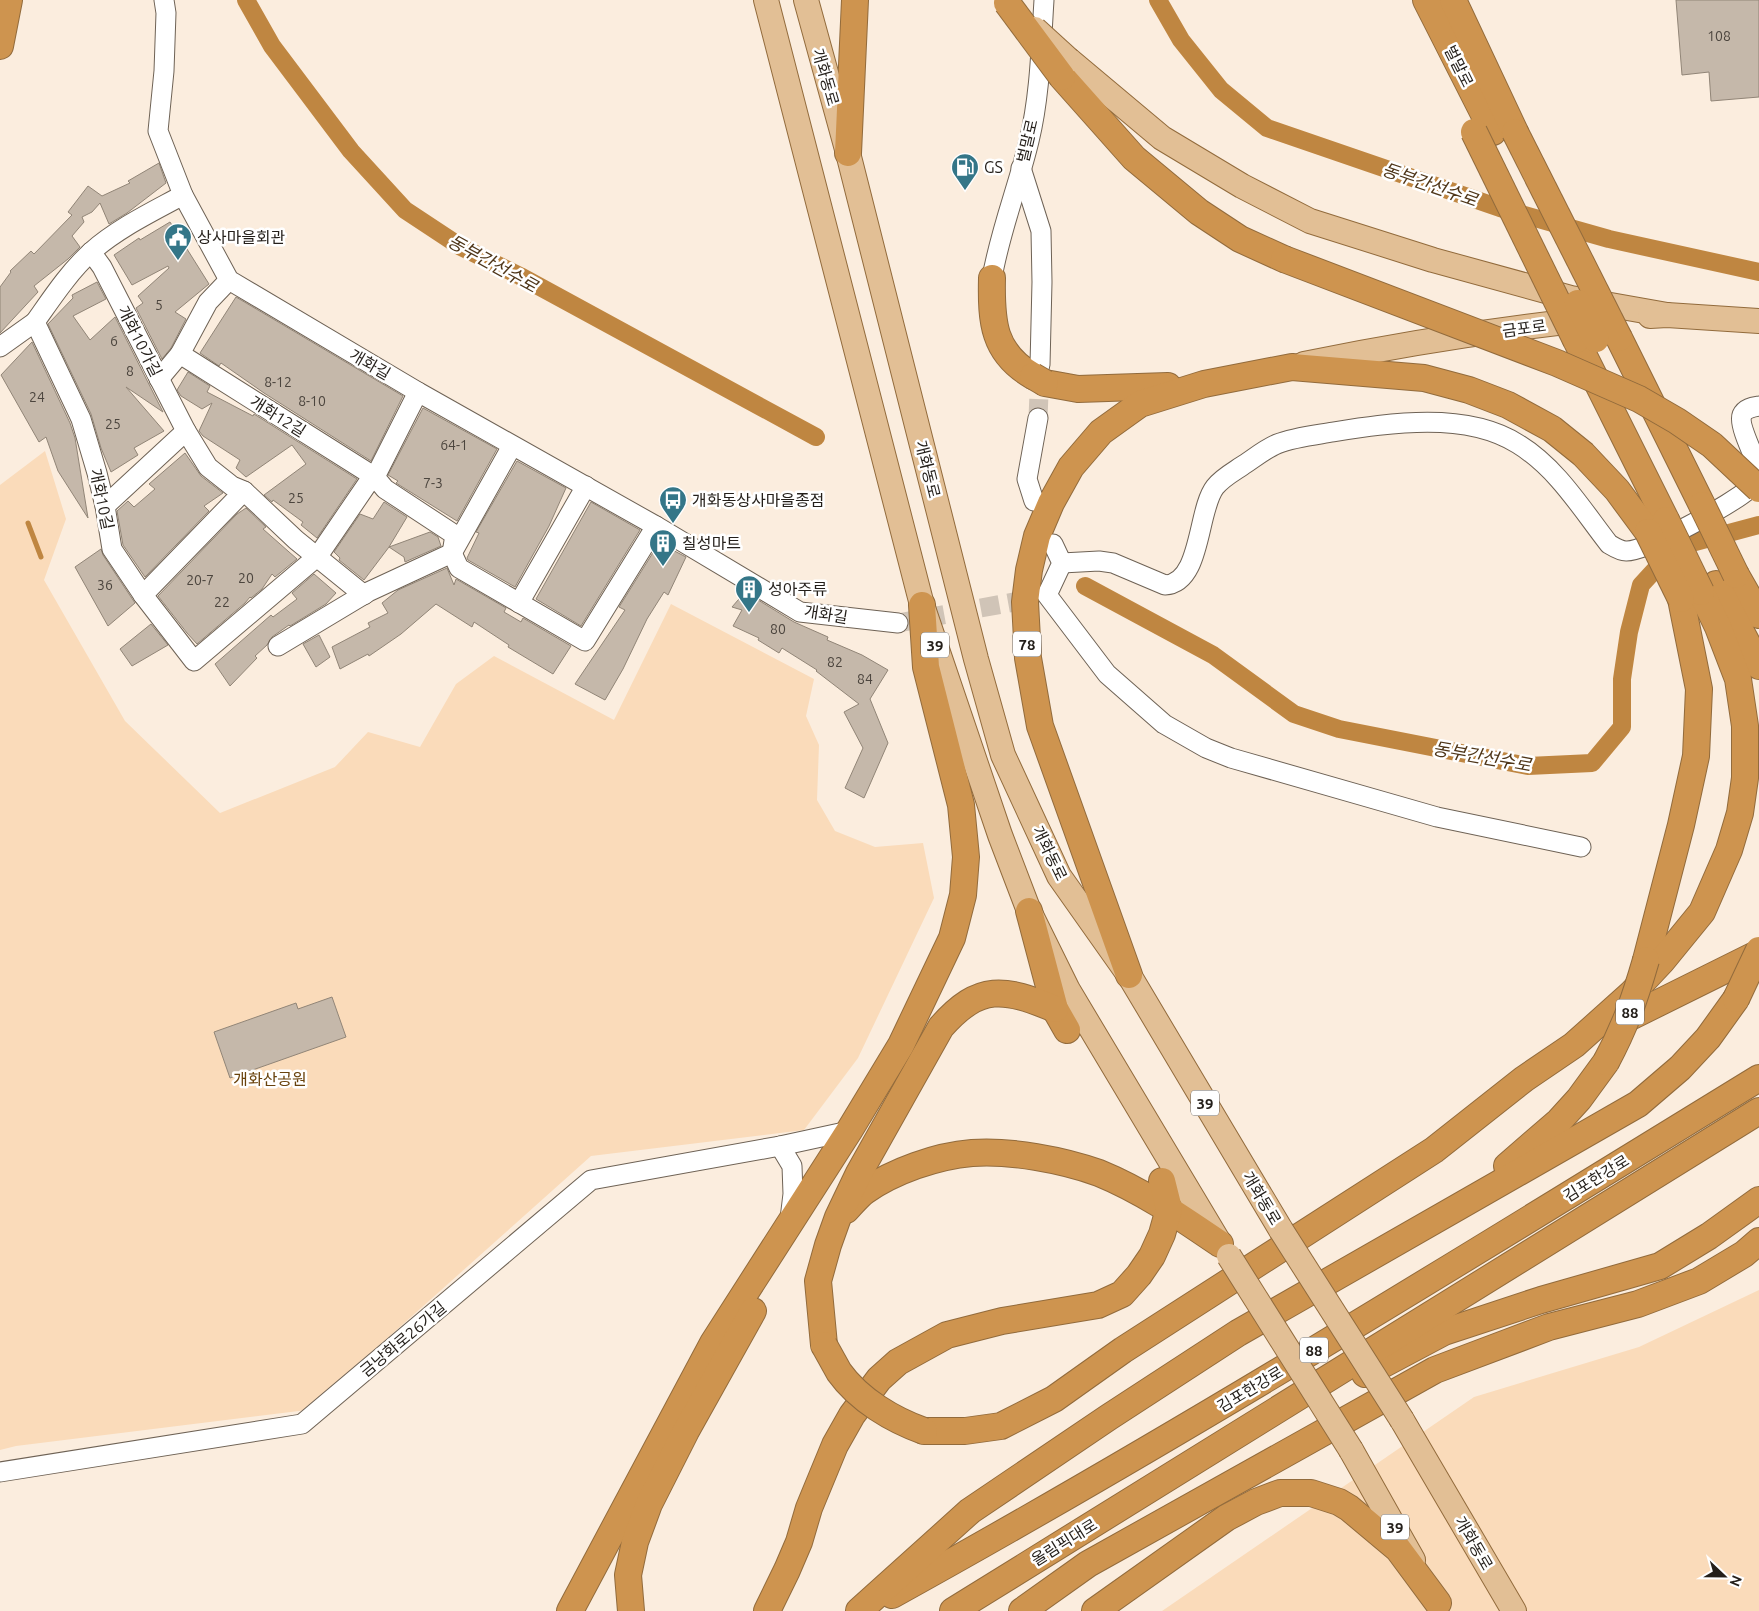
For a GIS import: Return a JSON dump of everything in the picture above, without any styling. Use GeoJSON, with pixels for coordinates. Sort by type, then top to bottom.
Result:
{"type":"FeatureCollection","features":[{"type":"Feature","properties":{"kind":"highway"},"geometry":{"type":"LineString","coordinates":[[0,46],[9,0]]}},
{"type":"Feature","properties":{"kind":"highway"},"geometry":{"type":"LineString","coordinates":[[848,153],[855,0]]}},
{"type":"Feature","properties":{"kind":"highway","name":"벌말로"},"geometry":{"type":"LineString","coordinates":[[1425,0],[1494,132]]}},
{"type":"Feature","properties":{"kind":"highway","name":"벌말로"},"geometry":{"type":"LineString","coordinates":[[1453,0],[1494,132]]}},
{"type":"Feature","properties":{"kind":"highway"},"geometry":{"type":"LineString","coordinates":[[1006,1],[1066,68],[1134,158],[1199,212],[1240,239],[1284,259],[1557,363],[1639,399],[1677,421],[1712,445],[1759,489]]}},
{"type":"Feature","properties":{"kind":"highway"},"geometry":{"type":"LineString","coordinates":[[1494,132],[1597,339],[1674,518],[1709,588],[1759,666]]}},
{"type":"Feature","properties":{"kind":"highway"},"geometry":{"type":"LineString","coordinates":[[992,278],[991,304],[996,332],[1002,349],[1019,368],[1078,389],[1204,384]]}},
{"type":"Feature","properties":{"kind":"highway"},"geometry":{"type":"LineString","coordinates":[[1574,1045],[1631,994],[1662,961],[1702,912],[1729,850],[1740,813],[1744,778],[1746,726],[1738,679],[1718,627],[1709,588],[1674,518],[1597,339]]}},
{"type":"Feature","properties":{"kind":"highway"},"geometry":{"type":"LineString","coordinates":[[1292,366],[1424,378],[1469,390],[1508,405],[1552,430],[1583,454],[1617,490],[1674,518]]}},
{"type":"Feature","properties":{"kind":"highway","name":"78"},"geometry":{"type":"LineString","coordinates":[[1129,975],[1040,726],[1028,658],[1025,602],[1029,570],[1037,536],[1071,468],[1101,432],[1140,404],[1204,384],[1292,366]]}},
{"type":"Feature","properties":{"kind":"highway"},"geometry":{"type":"LineString","coordinates":[[1709,588],[1759,615]]}},
{"type":"Feature","properties":{"kind":"highway","name":"88"},"geometry":{"type":"LineString","coordinates":[[1462,1206],[1559,1121],[1579,1099],[1606,1062],[1622,1032],[1646,960],[1681,826],[1696,756],[1699,689],[1709,588]]}},
{"type":"Feature","properties":{"kind":"highway"},"geometry":{"type":"LineString","coordinates":[[570,1611],[712,1343],[849,1131],[904,1037],[952,938],[963,896],[966,857],[961,805],[926,666],[922,605]]}},
{"type":"Feature","properties":{"kind":"highway"},"geometry":{"type":"LineString","coordinates":[[1029,912],[1061,1020],[1032,1000],[998,993],[975,997],[956,1011],[937,1036],[859,1173],[838,1217],[818,1281],[824,1345],[840,1372],[853,1387],[878,1408],[904,1424],[924,1431],[965,1431],[1001,1426],[1054,1398],[1124,1350],[1434,1150],[1524,1079],[1574,1045],[1759,952]]}},
{"type":"Feature","properties":{"kind":"highway"},"geometry":{"type":"LineString","coordinates":[[858,1611],[970,1511],[1238,1333],[1638,1104],[1680,1068],[1708,1038],[1736,999],[1759,952]]}},
{"type":"Feature","properties":{"kind":"highway","name":"김포한강로"},"geometry":{"type":"LineString","coordinates":[[863,1611],[1031,1518],[1218,1408],[1759,1078]]}},
{"type":"Feature","properties":{"kind":"highway","name":"김포한강로"},"geometry":{"type":"LineString","coordinates":[[1176,1472],[1759,1111]]}},
{"type":"Feature","properties":{"kind":"highway"},"geometry":{"type":"LineString","coordinates":[[838,1217],[863,1192],[892,1175],[929,1161],[972,1153],[1018,1154],[1056,1161],[1098,1173],[1139,1192],[1169,1209],[1225,1250]]}},
{"type":"Feature","properties":{"kind":"highway"},"geometry":{"type":"LineString","coordinates":[[767,1611],[790,1563],[809,1508],[834,1446],[852,1415],[879,1379],[898,1362],[947,1335],[1002,1321],[1098,1305],[1122,1294],[1139,1276],[1152,1256],[1162,1234],[1169,1209],[1162,1181]]}},
{"type":"Feature","properties":{"kind":"highway"},"geometry":{"type":"LineString","coordinates":[[631,1611],[628,1575],[635,1542],[649,1504],[686,1431],[787,1248],[814,1187]]}},
{"type":"Feature","properties":{"kind":"highway","name":"88"},"geometry":{"type":"LineString","coordinates":[[1176,1472],[1444,1332],[1541,1300],[1660,1266],[1710,1236],[1759,1200]]}},
{"type":"Feature","properties":{"kind":"highway"},"geometry":{"type":"LineString","coordinates":[[1022,1611],[1088,1564],[1435,1370],[1549,1327],[1638,1304],[1699,1281],[1744,1254],[1759,1241]]}},
{"type":"Feature","properties":{"kind":"highway","name":"올림픽대로"},"geometry":{"type":"LineString","coordinates":[[953,1611],[1176,1472]]}},
{"type":"Feature","properties":{"kind":"highway"},"geometry":{"type":"LineString","coordinates":[[1095,1611],[1226,1518],[1256,1502],[1280,1493],[1311,1493],[1339,1502],[1349,1508],[1398,1548],[1441,1607]]}},
{"type":"Feature","properties":{"kind":"main road","name":"39"},"geometry":{"type":"LineString","coordinates":[[766,0],[922,605],[1000,835],[1029,912],[1068,990],[1225,1250],[1351,1450],[1441,1607]]}},
{"type":"Feature","properties":{"kind":"main road","name":"개화동로"},"geometry":{"type":"LineString","coordinates":[[806,0],[848,153],[974,649],[1003,755],[1059,876],[1129,975],[1281,1230],[1402,1420],[1514,1611]]}},
{"type":"Feature","properties":{"kind":"main road"},"geometry":{"type":"LineString","coordinates":[[1066,68],[1162,138],[1242,186],[1310,221],[1433,260],[1570,298],[1666,315]]}},
{"type":"Feature","properties":{"kind":"main road","name":"금포로"},"geometry":{"type":"LineString","coordinates":[[1292,366],[1372,350],[1545,325],[1608,318],[1666,315],[1759,321]]}},
{"type":"Feature","properties":{"kind":"street"},"geometry":{"type":"LineString","coordinates":[[159,379],[180,354],[208,302],[229,280],[183,195],[158,131],[164,71],[166,13],[164,0]]}},
{"type":"Feature","properties":{"kind":"street","name":"벌말로"},"geometry":{"type":"LineString","coordinates":[[992,278],[996,253],[1030,140],[1036,97],[1044,0]]}},
{"type":"Feature","properties":{"kind":"street"},"geometry":{"type":"LineString","coordinates":[[1021,168],[1041,231],[1042,282],[1039,375]]}},
{"type":"Feature","properties":{"kind":"street"},"geometry":{"type":"LineString","coordinates":[[0,347],[36,322],[66,279],[91,252],[131,223],[183,195]]}},
{"type":"Feature","properties":{"kind":"street","name":"개화10가길"},"geometry":{"type":"LineString","coordinates":[[91,252],[102,267],[186,431],[208,467],[232,486],[244,491],[296,540],[318,556]]}},
{"type":"Feature","properties":{"kind":"street","name":"개화길"},"geometry":{"type":"LineString","coordinates":[[229,280],[418,392],[656,526],[800,612],[898,624]]}},
{"type":"Feature","properties":{"kind":"street","name":"개화10길"},"geometry":{"type":"LineString","coordinates":[[36,322],[81,419],[105,506],[112,549],[143,595],[194,661],[318,556]]}},
{"type":"Feature","properties":{"kind":"street","name":"개화12길"},"geometry":{"type":"LineString","coordinates":[[180,354],[375,477],[385,489],[455,535],[452,553],[459,568],[585,641],[656,526]]}},
{"type":"Feature","properties":{"kind":"street"},"geometry":{"type":"LineString","coordinates":[[364,595],[318,556],[372,477],[375,477],[418,392]]}},
{"type":"Feature","properties":{"kind":"street"},"geometry":{"type":"LineString","coordinates":[[1062,563],[1099,561],[1113,563],[1165,585],[1172,585],[1179,581],[1192,561],[1209,497],[1216,486],[1227,476],[1278,444],[1309,436],[1370,426],[1400,424],[1463,424],[1500,435],[1517,443],[1549,467],[1609,544],[1617,549],[1627,551],[1645,548],[1726,506],[1750,489],[1759,469],[1741,424],[1742,416],[1747,409],[1759,406]]}},
{"type":"Feature","properties":{"kind":"street"},"geometry":{"type":"LineString","coordinates":[[1034,501],[1027,479],[1038,418]]}},
{"type":"Feature","properties":{"kind":"street"},"geometry":{"type":"LineString","coordinates":[[105,506],[186,431]]}},
{"type":"Feature","properties":{"kind":"street"},"geometry":{"type":"LineString","coordinates":[[278,646],[364,595],[452,553],[512,446]]}},
{"type":"Feature","properties":{"kind":"street"},"geometry":{"type":"LineString","coordinates":[[519,603],[586,486]]}},
{"type":"Feature","properties":{"kind":"street"},"geometry":{"type":"LineString","coordinates":[[143,595],[244,491]]}},
{"type":"Feature","properties":{"kind":"street"},"geometry":{"type":"LineString","coordinates":[[1053,544],[1062,563]]}},
{"type":"Feature","properties":{"kind":"street"},"geometry":{"type":"LineString","coordinates":[[1062,563],[1047,595],[1107,674],[1164,724],[1206,748],[1231,758],[1437,817],[1581,847]]}},
{"type":"Feature","properties":{"kind":"street","name":"금낭화로26가길"},"geometry":{"type":"LineString","coordinates":[[0,1472],[302,1424],[591,1180],[780,1146],[849,1131]]}},
{"type":"Feature","properties":{"kind":"street"},"geometry":{"type":"LineString","coordinates":[[780,1146],[792,1166],[793,1194],[790,1223]]}},
{"type":"Feature","properties":{"kind":"green space","name":"개화산공원"},"geometry":{"type":"Polygon","coordinates":[[[45,451],[66,519],[44,580],[125,721],[220,813],[335,767],[368,732],[420,747],[456,684],[494,656],[614,720],[671,604],[814,679],[806,716],[819,745],[817,800],[835,831],[875,847],[923,843],[934,898],[858,1058],[804,1130],[591,1156],[307,1410],[16,1446],[0,1450],[0,485],[45,451]]]}},
{"type":"Feature","properties":{"kind":"green space"},"geometry":{"type":"Polygon","coordinates":[[[1759,1290],[1759,1611],[1162,1611],[1474,1397],[1639,1347],[1759,1290]]]}},
{"type":"Feature","properties":{"kind":"building"},"geometry":{"type":"Polygon","coordinates":[[[1676,0],[1759,0],[1759,97],[1711,101],[1709,72],[1682,75],[1676,0]]]}},
{"type":"Feature","properties":{"kind":"building"},"geometry":{"type":"Polygon","coordinates":[[[159,163],[166,183],[127,213],[109,224],[100,203],[92,212],[82,217],[84,222],[72,236],[80,247],[34,286],[38,292],[0,333],[0,287],[10,271],[31,251],[34,254],[72,215],[68,212],[88,186],[102,196],[130,183],[128,181],[159,163]]]}},
{"type":"Feature","properties":{"kind":"building"},"geometry":{"type":"Polygon","coordinates":[[[170,222],[209,284],[175,312],[186,319],[171,348],[162,359],[136,308],[143,303],[138,296],[169,268],[168,266],[132,285],[114,255],[139,238],[140,240],[170,222]]]}},
{"type":"Feature","properties":{"kind":"building"},"geometry":{"type":"Polygon","coordinates":[[[97,282],[106,299],[73,316],[90,340],[115,317],[163,412],[126,387],[164,431],[134,448],[138,455],[111,472],[101,448],[91,414],[48,324],[73,298],[72,295],[97,282]]]}},
{"type":"Feature","properties":{"kind":"building"},"geometry":{"type":"Polygon","coordinates":[[[236,297],[403,396],[371,461],[264,393],[221,363],[219,366],[200,353],[236,297]]]}},
{"type":"Feature","properties":{"kind":"building"},"geometry":{"type":"Polygon","coordinates":[[[32,342],[70,423],[75,438],[88,518],[58,471],[46,437],[39,442],[1,375],[32,342]]]}},
{"type":"Feature","properties":{"kind":"building"},"geometry":{"type":"Polygon","coordinates":[[[188,372],[210,386],[207,392],[253,416],[254,414],[357,479],[317,538],[301,525],[303,522],[264,495],[306,464],[292,445],[246,477],[236,468],[240,460],[203,436],[199,431],[212,403],[202,409],[181,396],[177,390],[188,372]]]}},
{"type":"Feature","properties":{"kind":"building"},"geometry":{"type":"Polygon","coordinates":[[[423,408],[497,449],[457,521],[396,483],[398,481],[388,475],[423,408]]]}},
{"type":"Feature","properties":{"kind":"building"},"geometry":{"type":"Polygon","coordinates":[[[185,453],[201,476],[223,493],[204,506],[209,511],[145,577],[123,545],[117,511],[128,501],[134,507],[155,489],[149,484],[185,453]]]}},
{"type":"Feature","properties":{"kind":"building"},"geometry":{"type":"Polygon","coordinates":[[[517,461],[566,488],[549,526],[515,587],[467,558],[479,533],[476,532],[517,461]]]}},
{"type":"Feature","properties":{"kind":"building"},"geometry":{"type":"Polygon","coordinates":[[[384,502],[407,517],[389,547],[364,580],[339,560],[340,558],[334,552],[360,514],[373,519],[384,502]]]}},
{"type":"Feature","properties":{"kind":"building"},"geometry":{"type":"Polygon","coordinates":[[[591,502],[640,530],[581,626],[536,599],[591,502]]]}},
{"type":"Feature","properties":{"kind":"building"},"geometry":{"type":"Polygon","coordinates":[[[246,508],[266,527],[263,529],[297,559],[275,577],[272,574],[262,589],[250,597],[197,644],[158,596],[237,514],[246,508]]]}},
{"type":"Feature","properties":{"kind":"building"},"geometry":{"type":"Polygon","coordinates":[[[430,532],[438,537],[441,546],[405,562],[404,557],[389,547],[430,532]]]}},
{"type":"Feature","properties":{"kind":"building"},"geometry":{"type":"Polygon","coordinates":[[[659,543],[686,557],[668,595],[664,592],[647,619],[623,669],[605,700],[575,684],[625,610],[619,607],[659,543]]]}},
{"type":"Feature","properties":{"kind":"building"},"geometry":{"type":"Polygon","coordinates":[[[101,549],[103,555],[135,603],[108,626],[75,567],[101,549]]]}},
{"type":"Feature","properties":{"kind":"building"},"geometry":{"type":"Polygon","coordinates":[[[447,568],[454,585],[456,579],[506,608],[504,612],[521,622],[523,618],[571,646],[553,674],[508,647],[509,645],[474,622],[472,627],[436,604],[401,634],[369,656],[368,654],[340,669],[332,647],[370,627],[368,623],[388,613],[382,603],[398,590],[447,568]]]}},
{"type":"Feature","properties":{"kind":"building"},"geometry":{"type":"Polygon","coordinates":[[[314,574],[336,593],[326,604],[272,637],[267,645],[255,656],[257,658],[230,686],[215,664],[271,615],[273,617],[297,599],[292,593],[314,574]]]}},
{"type":"Feature","properties":{"kind":"building"},"geometry":{"type":"Polygon","coordinates":[[[745,592],[794,622],[828,637],[827,640],[862,655],[888,670],[870,699],[888,743],[864,798],[845,788],[863,748],[844,712],[859,704],[817,670],[782,648],[779,653],[758,640],[759,638],[733,626],[742,610],[732,607],[745,592]]]}},
{"type":"Feature","properties":{"kind":"building"},"geometry":{"type":"Polygon","coordinates":[[[151,624],[168,645],[132,666],[120,649],[151,624]]]}},
{"type":"Feature","properties":{"kind":"building"},"geometry":{"type":"Polygon","coordinates":[[[319,635],[330,657],[316,667],[303,644],[319,635]]]}},
{"type":"Feature","properties":{"kind":"building"},"geometry":{"type":"Polygon","coordinates":[[[332,997],[346,1037],[230,1078],[214,1032],[296,1003],[298,1009],[332,997]]]}},
{"type":"Feature","properties":{"kind":"waterway","name":"동부간선수로"},"geometry":{"type":"LineString","coordinates":[[246,0],[272,46],[351,151],[405,210],[461,247],[520,276],[816,437]]}},
{"type":"Feature","properties":{"kind":"waterway","name":"동부간선수로"},"geometry":{"type":"LineString","coordinates":[[1158,0],[1181,40],[1221,90],[1267,128],[1500,208],[1609,239],[1759,272]]}},
{"type":"Feature","properties":{"kind":"waterway"},"geometry":{"type":"LineString","coordinates":[[28,523],[41,557]]}},
{"type":"Feature","properties":{"kind":"waterway","name":"동부간선수로"},"geometry":{"type":"LineString","coordinates":[[1085,586],[1213,655],[1294,714],[1339,729],[1528,766],[1592,763],[1622,727],[1622,679],[1629,632],[1641,585],[1663,561],[1684,545],[1759,525]]}},
{"type":"Feature","properties":{"kind":"tunnel"},"geometry":{"type":"LineString","coordinates":[[1038,418],[1040,369]]}},
{"type":"Feature","properties":{"kind":"tunnel"},"geometry":{"type":"LineString","coordinates":[[898,623],[1036,598]]}},
{"type":"Feature","properties":{"kind":"place","name":"GS"},"geometry":{"type":"Point","coordinates":[965,191]}},
{"type":"Feature","properties":{"kind":"place","name":"상사마을회관"},"geometry":{"type":"Point","coordinates":[178,261]}},
{"type":"Feature","properties":{"kind":"place","name":"개화동상사마을종점"},"geometry":{"type":"Point","coordinates":[673,524]}},
{"type":"Feature","properties":{"kind":"place","name":"칠성마트"},"geometry":{"type":"Point","coordinates":[663,567]}},
{"type":"Feature","properties":{"kind":"place","name":"성아주류"},"geometry":{"type":"Point","coordinates":[749,613]}}]}
